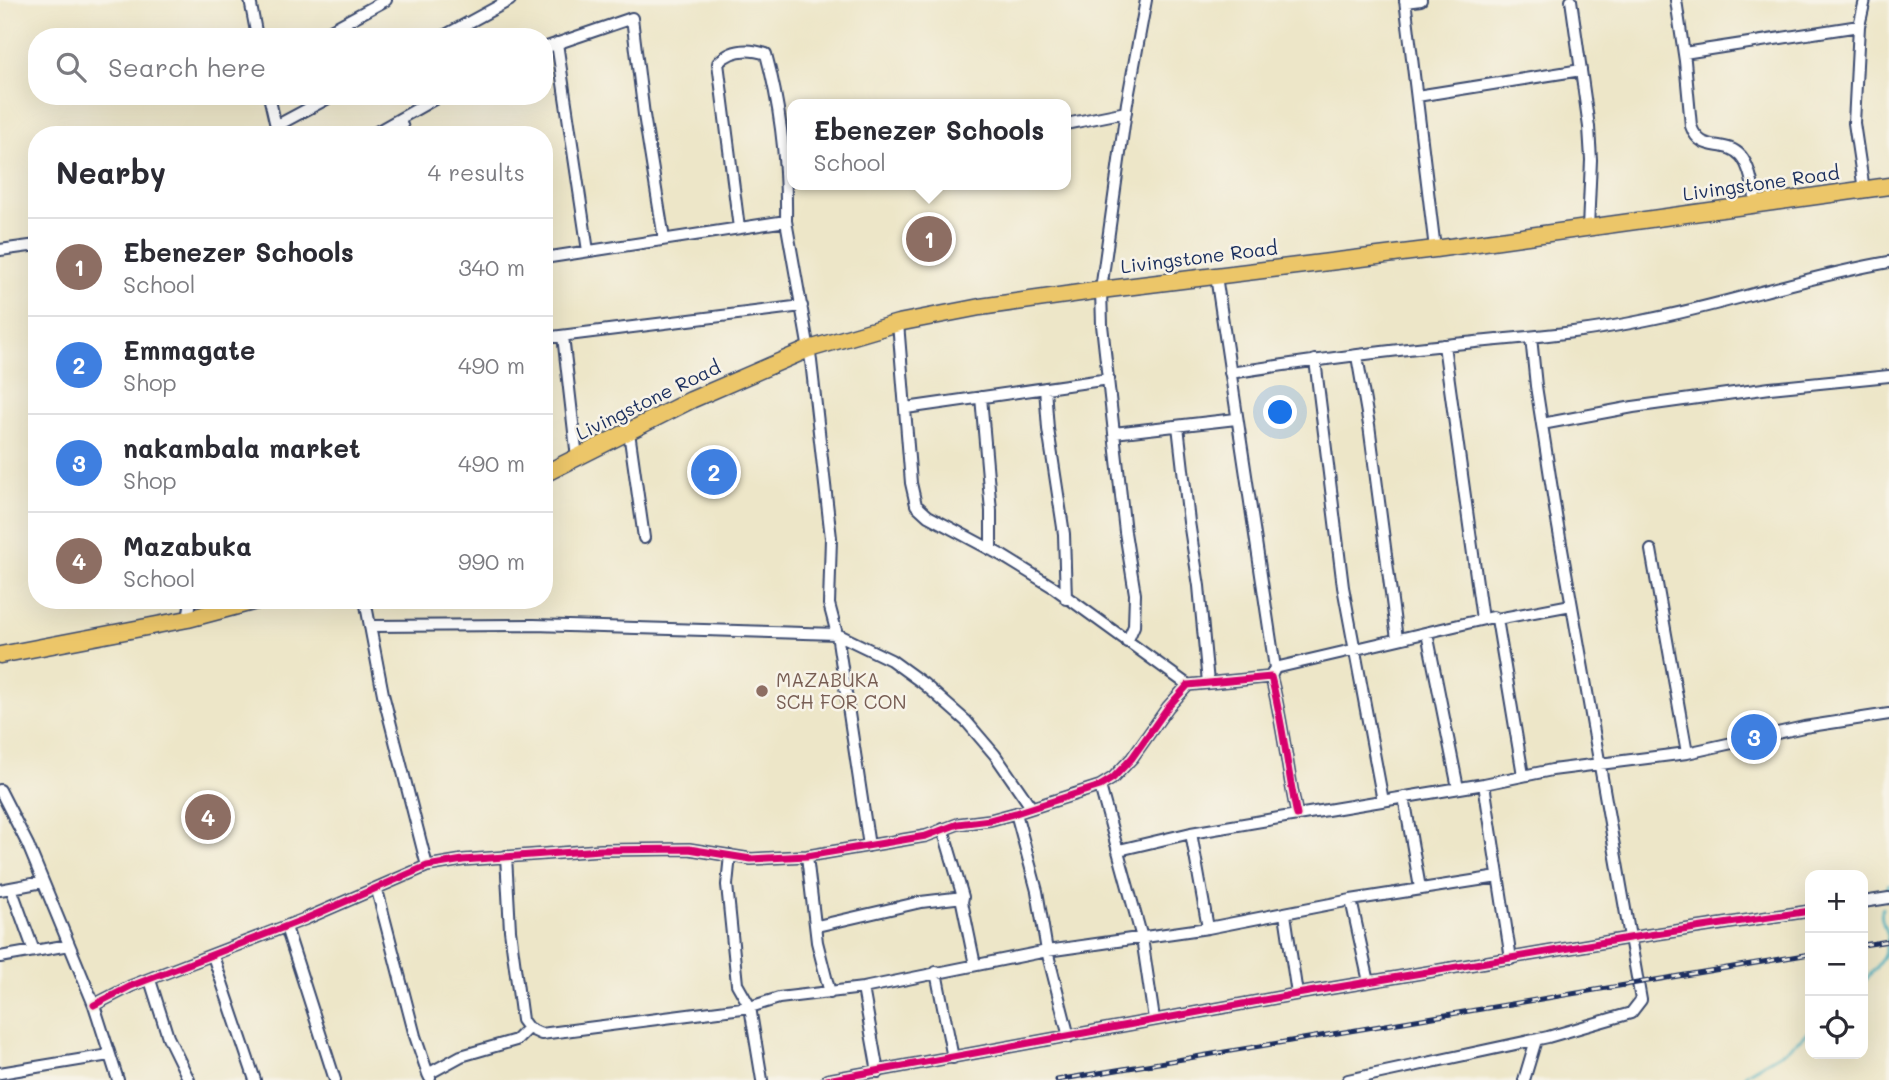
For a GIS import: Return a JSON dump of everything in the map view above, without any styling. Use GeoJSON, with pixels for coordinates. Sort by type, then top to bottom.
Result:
{"type":"FeatureCollection","features":[{"type":"Feature","properties":{"kind":"highway","name":"Livingstone Road"},"geometry":{"type":"LineString","coordinates":[[553,470],[691,400],[809,349],[898,323],[980,307],[1101,290],[1435,249],[1889,186]]}},
{"type":"Feature","properties":{"kind":"highway"},"geometry":{"type":"LineString","coordinates":[[0,655],[188,619],[226,609]]}},
{"type":"Feature","properties":{"kind":"street"},"geometry":{"type":"LineString","coordinates":[[250,0],[255,28]]}},
{"type":"Feature","properties":{"kind":"street"},"geometry":{"type":"LineString","coordinates":[[335,28],[386,0]]}},
{"type":"Feature","properties":{"kind":"street"},"geometry":{"type":"LineString","coordinates":[[459,28],[510,0]]}},
{"type":"Feature","properties":{"kind":"street"},"geometry":{"type":"LineString","coordinates":[[1127,642],[1134,626],[1135,593],[1125,532],[1102,325],[1101,290],[1126,112],[1146,0]]}},
{"type":"Feature","properties":{"kind":"street"},"geometry":{"type":"LineString","coordinates":[[1421,0],[1405,1],[1435,249]]}},
{"type":"Feature","properties":{"kind":"street"},"geometry":{"type":"LineString","coordinates":[[1572,0],[1590,143],[1588,228]]}},
{"type":"Feature","properties":{"kind":"street"},"geometry":{"type":"LineString","coordinates":[[1676,0],[1694,136],[1702,143],[1729,149],[1741,156],[1758,205]]}},
{"type":"Feature","properties":{"kind":"street"},"geometry":{"type":"LineString","coordinates":[[1864,0],[1859,26],[1854,123],[1864,190]]}},
{"type":"Feature","properties":{"kind":"street"},"geometry":{"type":"LineString","coordinates":[[553,45],[632,18],[664,239]]}},
{"type":"Feature","properties":{"kind":"street"},"geometry":{"type":"LineString","coordinates":[[1684,53],[1859,26]]}},
{"type":"Feature","properties":{"kind":"street"},"geometry":{"type":"LineString","coordinates":[[557,43],[588,251]]}},
{"type":"Feature","properties":{"kind":"street"},"geometry":{"type":"LineString","coordinates":[[739,228],[718,63],[726,54],[755,50],[766,54],[778,102],[787,161]]}},
{"type":"Feature","properties":{"kind":"street"},"geometry":{"type":"LineString","coordinates":[[1416,96],[1581,70]]}},
{"type":"Feature","properties":{"kind":"street"},"geometry":{"type":"LineString","coordinates":[[271,105],[276,126]]}},
{"type":"Feature","properties":{"kind":"street"},"geometry":{"type":"LineString","coordinates":[[283,126],[317,105]]}},
{"type":"Feature","properties":{"kind":"street"},"geometry":{"type":"LineString","coordinates":[[387,126],[424,105]]}},
{"type":"Feature","properties":{"kind":"street"},"geometry":{"type":"LineString","coordinates":[[1071,123],[1126,112]]}},
{"type":"Feature","properties":{"kind":"street"},"geometry":{"type":"LineString","coordinates":[[400,119],[402,126]]}},
{"type":"Feature","properties":{"kind":"street"},"geometry":{"type":"LineString","coordinates":[[789,190],[786,222],[809,349],[831,538],[830,604],[869,846]]}},
{"type":"Feature","properties":{"kind":"street"},"geometry":{"type":"LineString","coordinates":[[553,257],[786,222]]}},
{"type":"Feature","properties":{"kind":"street"},"geometry":{"type":"LineString","coordinates":[[0,250],[28,246]]}},
{"type":"Feature","properties":{"kind":"street"},"geometry":{"type":"LineString","coordinates":[[1230,373],[1315,360],[1531,337],[1646,321],[1889,262]]}},
{"type":"Feature","properties":{"kind":"street"},"geometry":{"type":"LineString","coordinates":[[1216,276],[1273,672],[1297,815]]}},
{"type":"Feature","properties":{"kind":"street"},"geometry":{"type":"LineString","coordinates":[[553,337],[802,306]]}},
{"type":"Feature","properties":{"kind":"street"},"geometry":{"type":"LineString","coordinates":[[898,323],[911,483],[916,505],[928,516],[1053,587],[1188,685]]}},
{"type":"Feature","properties":{"kind":"street"},"geometry":{"type":"LineString","coordinates":[[564,336],[577,458]]}},
{"type":"Feature","properties":{"kind":"street"},"geometry":{"type":"LineString","coordinates":[[1348,1080],[1536,1040],[1631,1013],[1642,997],[1571,605],[1531,337]]}},
{"type":"Feature","properties":{"kind":"street"},"geometry":{"type":"LineString","coordinates":[[1444,345],[1482,619]]}},
{"type":"Feature","properties":{"kind":"street"},"geometry":{"type":"LineString","coordinates":[[1357,356],[1369,425],[1397,639]]}},
{"type":"Feature","properties":{"kind":"street"},"geometry":{"type":"LineString","coordinates":[[1315,360],[1337,544],[1353,649],[1383,801]]}},
{"type":"Feature","properties":{"kind":"street"},"geometry":{"type":"LineString","coordinates":[[1542,424],[1633,407],[1720,397],[1770,387],[1889,376]]}},
{"type":"Feature","properties":{"kind":"street"},"geometry":{"type":"LineString","coordinates":[[906,408],[1109,379]]}},
{"type":"Feature","properties":{"kind":"street"},"geometry":{"type":"LineString","coordinates":[[1045,388],[1048,429],[1064,534],[1066,599]]}},
{"type":"Feature","properties":{"kind":"street"},"geometry":{"type":"LineString","coordinates":[[981,397],[991,511],[991,550]]}},
{"type":"Feature","properties":{"kind":"street"},"geometry":{"type":"LineString","coordinates":[[1114,433],[1236,419]]}},
{"type":"Feature","properties":{"kind":"street"},"geometry":{"type":"LineString","coordinates":[[1178,426],[1199,586],[1208,683]]}},
{"type":"Feature","properties":{"kind":"street"},"geometry":{"type":"LineString","coordinates":[[629,432],[644,538]]}},
{"type":"Feature","properties":{"kind":"street"},"geometry":{"type":"LineString","coordinates":[[1651,550],[1687,753]]}},
{"type":"Feature","properties":{"kind":"street"},"geometry":{"type":"LineString","coordinates":[[94,1005],[131,986],[286,927],[377,890],[427,866],[506,856],[601,850],[689,849],[751,859],[807,856],[926,836],[958,824],[1016,813],[1100,786],[1113,778],[1132,758],[1168,706],[1188,685],[1273,672],[1353,649],[1482,619],[1497,619],[1571,605]]}},
{"type":"Feature","properties":{"kind":"street"},"geometry":{"type":"LineString","coordinates":[[188,619],[190,609]]}},
{"type":"Feature","properties":{"kind":"street"},"geometry":{"type":"LineString","coordinates":[[367,609],[383,694],[427,866]]}},
{"type":"Feature","properties":{"kind":"street"},"geometry":{"type":"LineString","coordinates":[[1497,619],[1523,775]]}},
{"type":"Feature","properties":{"kind":"street"},"geometry":{"type":"LineString","coordinates":[[370,626],[534,625],[837,635],[891,660],[935,693],[966,721],[995,755],[1031,807]]}},
{"type":"Feature","properties":{"kind":"street"},"geometry":{"type":"LineString","coordinates":[[1427,633],[1458,788]]}},
{"type":"Feature","properties":{"kind":"street"},"geometry":{"type":"LineString","coordinates":[[1119,850],[1191,833],[1484,784],[1523,775],[1687,753],[1804,727],[1889,714]]}},
{"type":"Feature","properties":{"kind":"street"},"geometry":{"type":"LineString","coordinates":[[1484,784],[1511,959]]}},
{"type":"Feature","properties":{"kind":"street"},"geometry":{"type":"LineString","coordinates":[[1100,786],[1142,938],[1154,1018]]}},
{"type":"Feature","properties":{"kind":"street"},"geometry":{"type":"LineString","coordinates":[[0,790],[17,822],[94,1005],[118,1080]]}},
{"type":"Feature","properties":{"kind":"street"},"geometry":{"type":"LineString","coordinates":[[1404,797],[1420,888]]}},
{"type":"Feature","properties":{"kind":"street"},"geometry":{"type":"LineString","coordinates":[[1016,813],[1037,891],[1047,951],[1069,1037]]}},
{"type":"Feature","properties":{"kind":"street"},"geometry":{"type":"LineString","coordinates":[[943,829],[963,897],[975,965]]}},
{"type":"Feature","properties":{"kind":"street"},"geometry":{"type":"LineString","coordinates":[[1191,833],[1208,928]]}},
{"type":"Feature","properties":{"kind":"street"},"geometry":{"type":"LineString","coordinates":[[730,855],[727,885],[737,984],[750,1007],[762,1080]]}},
{"type":"Feature","properties":{"kind":"street"},"geometry":{"type":"LineString","coordinates":[[506,856],[512,943],[522,1020],[528,1028],[541,1034],[750,1007],[779,998],[863,988],[1047,951],[1208,928],[1351,900],[1498,877]]}},
{"type":"Feature","properties":{"kind":"street"},"geometry":{"type":"LineString","coordinates":[[807,856],[817,942],[830,993]]}},
{"type":"Feature","properties":{"kind":"street"},"geometry":{"type":"LineString","coordinates":[[34,951],[5,889],[43,883]]}},
{"type":"Feature","properties":{"kind":"street"},"geometry":{"type":"LineString","coordinates":[[377,890],[415,1036],[429,1077],[461,1056],[516,1040],[528,1028]]}},
{"type":"Feature","properties":{"kind":"street"},"geometry":{"type":"LineString","coordinates":[[817,926],[921,902],[963,897]]}},
{"type":"Feature","properties":{"kind":"street"},"geometry":{"type":"LineString","coordinates":[[1868,901],[1889,898]]}},
{"type":"Feature","properties":{"kind":"street"},"geometry":{"type":"LineString","coordinates":[[1351,900],[1369,982]]}},
{"type":"Feature","properties":{"kind":"street"},"geometry":{"type":"LineString","coordinates":[[827,1080],[1069,1037],[1154,1018],[1629,937],[1805,912]]}},
{"type":"Feature","properties":{"kind":"street"},"geometry":{"type":"LineString","coordinates":[[1285,914],[1297,994]]}},
{"type":"Feature","properties":{"kind":"street"},"geometry":{"type":"LineString","coordinates":[[286,927],[335,1080]]}},
{"type":"Feature","properties":{"kind":"street"},"geometry":{"type":"LineString","coordinates":[[0,957],[69,945]]}},
{"type":"Feature","properties":{"kind":"street"},"geometry":{"type":"LineString","coordinates":[[213,956],[255,1080]]}},
{"type":"Feature","properties":{"kind":"street"},"geometry":{"type":"LineString","coordinates":[[936,972],[953,1058]]}},
{"type":"Feature","properties":{"kind":"street"},"geometry":{"type":"LineString","coordinates":[[150,980],[168,1037],[189,1080]]}},
{"type":"Feature","properties":{"kind":"street"},"geometry":{"type":"LineString","coordinates":[[863,988],[878,1072]]}},
{"type":"Feature","properties":{"kind":"street"},"geometry":{"type":"LineString","coordinates":[[1524,1080],[1536,1040]]}},
{"type":"Feature","properties":{"kind":"street"},"geometry":{"type":"LineString","coordinates":[[0,1073],[109,1055]]}},
{"type":"Feature","properties":{"kind":"waterway"},"geometry":{"type":"LineString","coordinates":[[1884,896],[1889,884]]}},
{"type":"Feature","properties":{"kind":"waterway"},"geometry":{"type":"LineString","coordinates":[[1868,977],[1886,949],[1887,935],[1882,908]]}},
{"type":"Feature","properties":{"kind":"waterway"},"geometry":{"type":"LineString","coordinates":[[1742,1080],[1747,1073],[1805,1035]]}},
{"type":"Feature","properties":{"kind":"railway"},"geometry":{"type":"LineString","coordinates":[[1868,944],[1889,941]]}},
{"type":"Feature","properties":{"kind":"railway"},"geometry":{"type":"LineString","coordinates":[[1057,1080],[1805,955]]}},
{"type":"Feature","properties":{"kind":"cycle path"},"geometry":{"type":"LineString","coordinates":[[94,1005],[131,986],[305,919],[427,866],[463,860],[601,850],[689,849],[751,859],[807,856],[926,836],[958,824],[1016,813],[1100,786],[1113,778],[1132,758],[1168,707],[1188,685],[1271,677],[1297,815]]}},
{"type":"Feature","properties":{"kind":"cycle path"},"geometry":{"type":"LineString","coordinates":[[827,1080],[1297,994],[1629,938],[1805,912]]}},
{"type":"Feature","properties":{"kind":"place","name":"Ebenezer Schools"},"geometry":{"type":"Point","coordinates":[929,239]}},
{"type":"Feature","properties":{"kind":"place","name":"Emmagate"},"geometry":{"type":"Point","coordinates":[714,472]}},
{"type":"Feature","properties":{"kind":"place","name":"MAZABUKA SCH FOR CON"},"geometry":{"type":"Point","coordinates":[762,691]}},
{"type":"Feature","properties":{"kind":"place","name":"nakambala market"},"geometry":{"type":"Point","coordinates":[1754,737]}},
{"type":"Feature","properties":{"kind":"place","name":"Mazabuka"},"geometry":{"type":"Point","coordinates":[208,817]}}]}
